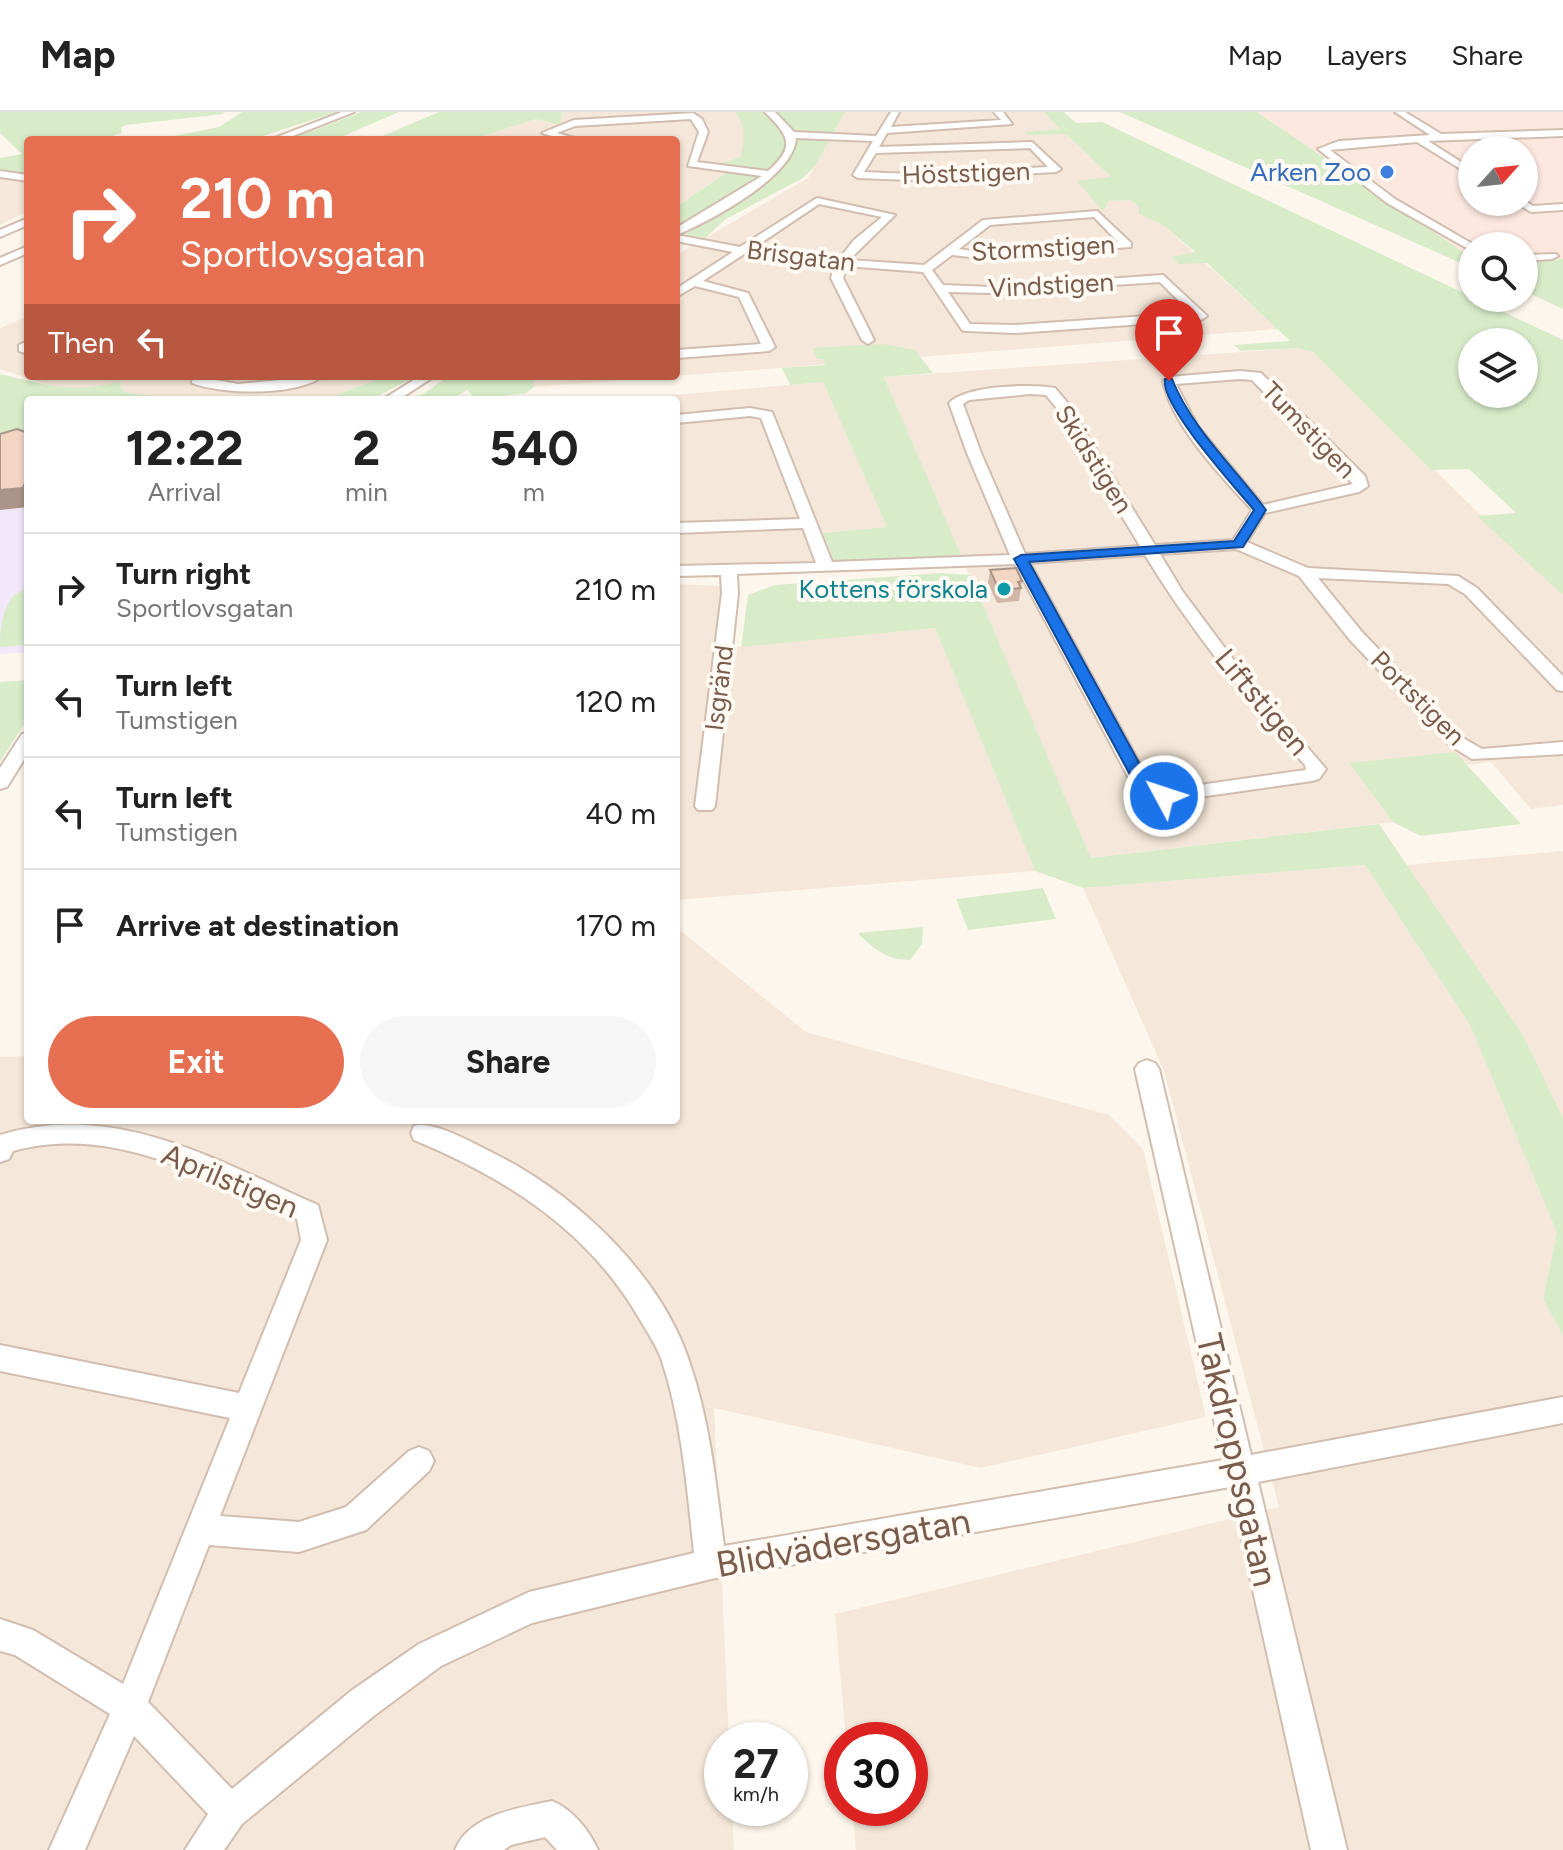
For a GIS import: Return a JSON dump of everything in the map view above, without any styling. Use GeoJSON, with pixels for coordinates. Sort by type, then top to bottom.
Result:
{"type":"FeatureCollection","features":[{"type":"Feature","properties":{"kind":"street"},"geometry":{"type":"LineString","coordinates":[[285,136],[350,112]]}},
{"type":"Feature","properties":{"kind":"street"},"geometry":{"type":"LineString","coordinates":[[680,230],[771,174],[791,150],[791,135],[769,112]]}},
{"type":"Feature","properties":{"kind":"street","name":"Höststigen"},"geometry":{"type":"LineString","coordinates":[[875,150],[1032,145],[1056,169],[910,177],[858,175],[895,112]]}},
{"type":"Feature","properties":{"kind":"street"},"geometry":{"type":"LineString","coordinates":[[791,135],[884,135],[1009,122],[998,112]]}},
{"type":"Feature","properties":{"kind":"street"},"geometry":{"type":"LineString","coordinates":[[1399,112],[1438,136]]}},
{"type":"Feature","properties":{"kind":"street"},"geometry":{"type":"LineString","coordinates":[[559,136],[547,133],[574,123],[693,116],[698,118],[704,132],[691,153],[691,164]]}},
{"type":"Feature","properties":{"kind":"street"},"geometry":{"type":"LineString","coordinates":[[1458,240],[1391,201],[1323,148],[1438,136],[1563,133]]}},
{"type":"Feature","properties":{"kind":"street"},"geometry":{"type":"LineString","coordinates":[[1419,139],[1458,164]]}},
{"type":"Feature","properties":{"kind":"street"},"geometry":{"type":"LineString","coordinates":[[680,171],[691,164],[771,174]]}},
{"type":"Feature","properties":{"kind":"street"},"geometry":{"type":"LineString","coordinates":[[0,174],[24,177]]}},
{"type":"Feature","properties":{"kind":"street"},"geometry":{"type":"LineString","coordinates":[[680,292],[817,201],[890,215],[849,250],[837,278],[868,340]]}},
{"type":"Feature","properties":{"kind":"street"},"geometry":{"type":"LineString","coordinates":[[1538,209],[1563,207]]}},
{"type":"Feature","properties":{"kind":"street","name":"Stormstigen"},"geometry":{"type":"LineString","coordinates":[[926,269],[949,251],[987,222],[1097,214],[1127,245],[978,255],[949,251]]}},
{"type":"Feature","properties":{"kind":"street"},"geometry":{"type":"LineString","coordinates":[[0,234],[24,223]]}},
{"type":"Feature","properties":{"kind":"street","name":"Brisgatan"},"geometry":{"type":"LineString","coordinates":[[680,239],[783,258],[926,269]]}},
{"type":"Feature","properties":{"kind":"street"},"geometry":{"type":"LineString","coordinates":[[0,262],[24,251]]}},
{"type":"Feature","properties":{"kind":"street"},"geometry":{"type":"LineString","coordinates":[[1538,257],[1552,256]]}},
{"type":"Feature","properties":{"kind":"street","name":"Vindstigen"},"geometry":{"type":"LineString","coordinates":[[926,269],[939,288],[966,327],[1015,329],[1201,316],[1163,278],[990,290],[939,288]]}},
{"type":"Feature","properties":{"kind":"street"},"geometry":{"type":"LineString","coordinates":[[680,354],[769,347],[744,295],[696,283]]}},
{"type":"Feature","properties":{"kind":"street","name":"Tumstigen"},"geometry":{"type":"LineString","coordinates":[[1256,376],[1360,479],[1361,486],[1354,489],[1260,510],[1185,417],[1171,394],[1169,381],[1256,376]]}},
{"type":"Feature","properties":{"kind":"street"},"geometry":{"type":"LineString","coordinates":[[197,380],[227,386],[305,380]]}},
{"type":"Feature","properties":{"kind":"street"},"geometry":{"type":"LineString","coordinates":[[396,396],[422,380]]}},
{"type":"Feature","properties":{"kind":"street","name":"Skidstigen"},"geometry":{"type":"LineString","coordinates":[[1021,559],[973,459],[956,403],[961,397],[1050,391],[1151,550]]}},
{"type":"Feature","properties":{"kind":"street"},"geometry":{"type":"LineString","coordinates":[[680,419],[750,412],[767,415],[826,568]]}},
{"type":"Feature","properties":{"kind":"street"},"geometry":{"type":"LineString","coordinates":[[680,571],[1021,559],[1238,544],[1260,510]]}},
{"type":"Feature","properties":{"kind":"street"},"geometry":{"type":"LineString","coordinates":[[680,528],[810,523]]}},
{"type":"Feature","properties":{"kind":"street","name":"Portstigen"},"geometry":{"type":"LineString","coordinates":[[1238,544],[1305,573],[1452,579],[1471,591],[1563,686]]}},
{"type":"Feature","properties":{"kind":"street","name":"Liftstigen"},"geometry":{"type":"LineString","coordinates":[[1021,559],[1143,786],[1164,796],[1312,775],[1317,769],[1313,762],[1239,679],[1176,593],[1151,550]]}},
{"type":"Feature","properties":{"kind":"street","name":"Isgränd"},"geometry":{"type":"LineString","coordinates":[[705,806],[730,593],[729,571]]}},
{"type":"Feature","properties":{"kind":"street","name":"Portstigen"},"geometry":{"type":"LineString","coordinates":[[1305,573],[1356,636],[1457,742],[1470,750],[1489,755],[1563,748]]}},
{"type":"Feature","properties":{"kind":"street"},"geometry":{"type":"LineString","coordinates":[[0,783],[24,744]]}},
{"type":"Feature","properties":{"kind":"street","name":"Takdroppsgatan"},"geometry":{"type":"LineString","coordinates":[[1147,1069],[1329,1850]]}},
{"type":"Feature","properties":{"kind":"street"},"geometry":{"type":"LineString","coordinates":[[423,1133],[472,1151],[530,1185],[564,1211],[618,1262],[647,1304],[674,1356],[693,1429],[711,1564]]}},
{"type":"Feature","properties":{"kind":"street","name":"Aprilstigen"},"geometry":{"type":"LineString","coordinates":[[0,1152],[3,1144],[36,1135],[110,1135],[180,1155],[309,1213],[314,1240],[130,1707],[67,1850]]}},
{"type":"Feature","properties":{"kind":"street"},"geometry":{"type":"LineString","coordinates":[[0,1358],[247,1408]]}},
{"type":"Feature","properties":{"kind":"street","name":"Blidvädersgatan"},"geometry":{"type":"LineString","coordinates":[[203,1850],[230,1812],[363,1703],[430,1655],[529,1608],[711,1564],[1240,1471],[1563,1410]]}},
{"type":"Feature","properties":{"kind":"street"},"geometry":{"type":"LineString","coordinates":[[200,1529],[299,1537],[355,1519],[419,1461]]}},
{"type":"Feature","properties":{"kind":"street"},"geometry":{"type":"LineString","coordinates":[[0,1635],[22,1641],[130,1707],[230,1812]]}},
{"type":"Feature","properties":{"kind":"street"},"geometry":{"type":"LineString","coordinates":[[473,1850],[504,1829],[552,1818],[580,1850]]}},
{"type":"Feature","properties":{"kind":"shaded area"},"geometry":{"type":"Polygon","coordinates":[[[563,112],[735,112],[742,121],[745,142],[740,157],[722,163],[734,167],[680,204],[680,136],[483,136],[536,119],[559,125],[563,112]]]}},
{"type":"Feature","properties":{"kind":"shaded area"},"geometry":{"type":"Polygon","coordinates":[[[845,112],[1044,112],[1061,129],[1026,132],[1066,134],[1112,178],[1103,210],[1109,201],[1130,200],[1139,207],[1139,214],[1163,225],[1278,329],[680,376],[680,253],[808,178],[845,112]]]}},
{"type":"Feature","properties":{"kind":"shaded area"},"geometry":{"type":"Polygon","coordinates":[[[1257,112],[1563,112],[1563,259],[1538,261],[1538,232],[1458,232],[1458,248],[1257,112]]]}},
{"type":"Feature","properties":{"kind":"shaded area"},"geometry":{"type":"Polygon","coordinates":[[[0,177],[24,182],[24,213],[0,225],[0,177]]]}},
{"type":"Feature","properties":{"kind":"shaded area"},"geometry":{"type":"Polygon","coordinates":[[[24,318],[24,377],[0,369],[0,328],[24,318]]]}},
{"type":"Feature","properties":{"kind":"shaded area"},"geometry":{"type":"Polygon","coordinates":[[[1298,348],[1313,352],[1563,595],[1563,805],[1531,809],[1491,762],[1466,765],[1454,752],[1350,764],[1393,822],[1091,858],[884,377],[1298,348]]]}},
{"type":"Feature","properties":{"kind":"shaded area"},"geometry":{"type":"Polygon","coordinates":[[[34,380],[376,380],[333,396],[153,396],[124,392],[119,382],[88,390],[58,388],[34,380]]]}},
{"type":"Feature","properties":{"kind":"shaded area"},"geometry":{"type":"Polygon","coordinates":[[[535,380],[623,380],[534,387],[535,380]]]}},
{"type":"Feature","properties":{"kind":"shaded area"},"geometry":{"type":"Polygon","coordinates":[[[823,382],[887,527],[824,533],[835,563],[680,566],[680,396],[663,396],[823,382]]]}},
{"type":"Feature","properties":{"kind":"shaded area"},"geometry":{"type":"Polygon","coordinates":[[[24,442],[24,652],[0,654],[0,452],[24,442]]]}},
{"type":"Feature","properties":{"kind":"shaded area"},"geometry":{"type":"Polygon","coordinates":[[[680,584],[722,586],[716,649],[935,628],[1035,871],[680,900],[680,584]]]}},
{"type":"Feature","properties":{"kind":"shaded area"},"geometry":{"type":"Polygon","coordinates":[[[1563,851],[1563,1118],[1523,1035],[1406,865],[1563,851]]]}},
{"type":"Feature","properties":{"kind":"shaded area"},"geometry":{"type":"Polygon","coordinates":[[[1365,865],[1470,1025],[1557,1233],[1543,1299],[1563,1335],[1563,1850],[856,1850],[854,1826],[928,1826],[928,1722],[844,1722],[835,1614],[1279,1507],[1164,1071],[1083,888],[1365,865]]]}},
{"type":"Feature","properties":{"kind":"shaded area"},"geometry":{"type":"Polygon","coordinates":[[[680,930],[806,1032],[1109,1115],[1143,1149],[1206,1417],[981,1468],[714,1408],[728,1722],[704,1722],[704,1826],[733,1826],[734,1850],[0,1850],[0,1057],[24,1056],[24,1124],[680,1124],[680,930]]]}},
{"type":"Feature","properties":{"kind":"green space"},"geometry":{"type":"Polygon","coordinates":[[[0,112],[224,114],[126,125],[121,127],[122,133],[115,136],[24,136],[24,174],[0,169],[0,158],[22,154],[0,133],[0,112]]]}},
{"type":"Feature","properties":{"kind":"green space"},"geometry":{"type":"Polygon","coordinates":[[[242,112],[337,112],[262,136],[174,136],[219,127],[242,112]]]}},
{"type":"Feature","properties":{"kind":"green space"},"geometry":{"type":"Polygon","coordinates":[[[361,112],[399,112],[343,136],[298,136],[361,112]]]}},
{"type":"Feature","properties":{"kind":"green space"},"geometry":{"type":"Polygon","coordinates":[[[439,112],[563,112],[559,125],[536,119],[483,136],[382,136],[439,112]]]}},
{"type":"Feature","properties":{"kind":"green space"},"geometry":{"type":"Polygon","coordinates":[[[735,112],[845,112],[815,166],[803,178],[726,219],[705,238],[680,233],[680,204],[733,168],[702,162],[722,163],[740,157],[744,133],[735,112]]]}},
{"type":"Feature","properties":{"kind":"green space"},"geometry":{"type":"Polygon","coordinates":[[[1044,112],[1064,112],[1076,123],[1102,122],[1458,290],[1458,312],[1504,312],[1538,328],[1458,328],[1458,408],[1538,408],[1538,328],[1563,340],[1563,595],[1477,516],[1516,513],[1469,469],[1431,470],[1313,352],[1298,348],[1241,351],[1234,345],[1290,341],[1207,263],[1178,264],[1172,257],[1195,252],[1163,225],[1139,214],[1139,207],[1130,200],[1109,201],[1103,211],[1077,181],[1111,177],[1066,134],[1028,135],[1025,132],[1060,129],[1044,112]]]}},
{"type":"Feature","properties":{"kind":"green space"},"geometry":{"type":"Polygon","coordinates":[[[1120,112],[1257,112],[1458,248],[1458,262],[1120,112]]]}},
{"type":"Feature","properties":{"kind":"green space"},"geometry":{"type":"Polygon","coordinates":[[[1563,259],[1563,309],[1538,297],[1538,261],[1563,259]]]}},
{"type":"Feature","properties":{"kind":"green space"},"geometry":{"type":"Polygon","coordinates":[[[883,344],[915,350],[933,373],[884,377],[961,555],[835,563],[823,533],[887,527],[823,382],[790,385],[782,368],[825,365],[823,359],[817,359],[813,348],[883,344]]]}},
{"type":"Feature","properties":{"kind":"green space"},"geometry":{"type":"Polygon","coordinates":[[[0,374],[72,388],[119,382],[124,392],[153,396],[24,396],[24,442],[0,452],[0,374]]]}},
{"type":"Feature","properties":{"kind":"green space"},"geometry":{"type":"Polygon","coordinates":[[[376,380],[408,380],[378,396],[333,396],[376,380]]]}},
{"type":"Feature","properties":{"kind":"green space"},"geometry":{"type":"Polygon","coordinates":[[[443,380],[535,380],[534,387],[526,393],[473,396],[467,390],[457,396],[420,396],[443,380]]]}},
{"type":"Feature","properties":{"kind":"green space"},"geometry":{"type":"Polygon","coordinates":[[[941,573],[970,575],[1091,858],[1379,824],[1523,1035],[1563,1118],[1563,1335],[1543,1299],[1557,1233],[1470,1025],[1365,865],[1083,888],[1035,871],[935,628],[741,647],[748,595],[775,585],[941,573]]]}},
{"type":"Feature","properties":{"kind":"green space"},"geometry":{"type":"Polygon","coordinates":[[[24,590],[24,645],[0,647],[5,612],[24,590]]]}},
{"type":"Feature","properties":{"kind":"green space"},"geometry":{"type":"Polygon","coordinates":[[[24,680],[24,724],[0,762],[0,682],[24,680]]]}},
{"type":"Feature","properties":{"kind":"green space"},"geometry":{"type":"Polygon","coordinates":[[[1455,752],[1521,824],[1421,836],[1393,822],[1349,763],[1455,752]]]}},
{"type":"Feature","properties":{"kind":"green space"},"geometry":{"type":"Polygon","coordinates":[[[1043,888],[1056,919],[968,930],[956,899],[1043,888]]]}},
{"type":"Feature","properties":{"kind":"green space"},"geometry":{"type":"Polygon","coordinates":[[[923,927],[922,944],[910,960],[881,952],[858,933],[923,927]]]}},
{"type":"Feature","properties":{"kind":"building"},"geometry":{"type":"Polygon","coordinates":[[[17,429],[24,432],[23,488],[0,490],[0,434],[17,429]]]}},
{"type":"Feature","properties":{"kind":"building"},"geometry":{"type":"Polygon","coordinates":[[[1016,568],[1022,581],[1018,582],[1021,588],[999,590],[990,570],[1016,568]]]}},
{"type":"Feature","properties":{"kind":"place","name":"Arken Zoo"},"geometry":{"type":"Point","coordinates":[1387,172]}},
{"type":"Feature","properties":{"kind":"place","name":"Kottens förskola"},"geometry":{"type":"Point","coordinates":[1004,589]}},
{"type":"Feature","properties":{"kind":"route"},"geometry":{"type":"LineString","coordinates":[[1164,796],[1143,786],[1021,559],[1238,544],[1260,510],[1185,417],[1171,394],[1167,385],[1169,381]]}}]}
